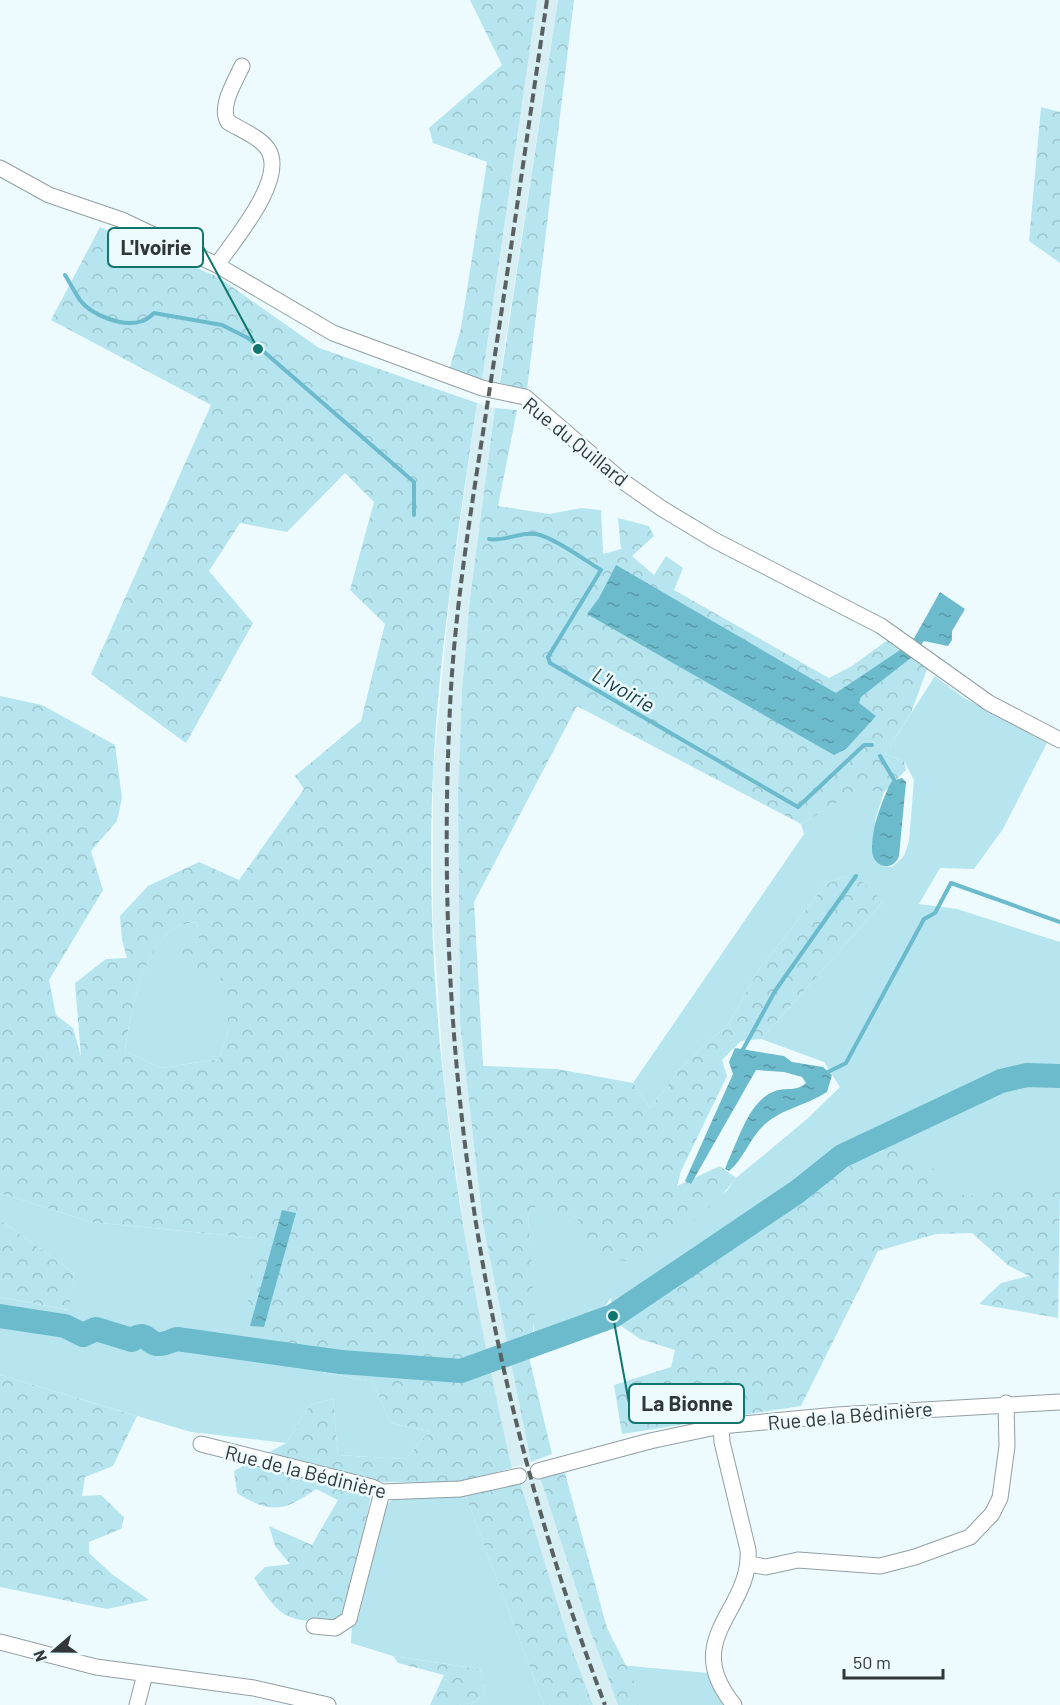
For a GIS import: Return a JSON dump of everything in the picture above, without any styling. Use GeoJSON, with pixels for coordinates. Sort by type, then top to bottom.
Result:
{"type":"FeatureCollection","features":[{"type":"Feature","properties":{"kind":"street"},"geometry":{"type":"LineString","coordinates":[[217,265],[268,189],[274,170],[270,152],[263,144],[228,122],[225,116],[225,107],[242,66]]}},
{"type":"Feature","properties":{"kind":"street","name":"Rue du Quillard"},"geometry":{"type":"LineString","coordinates":[[0,168],[50,195],[122,220],[217,265],[333,333],[482,388],[525,397],[621,480],[661,508],[714,540],[881,626],[989,703],[1060,740]]}},
{"type":"Feature","properties":{"kind":"street","name":"Rue de la Bédinière"},"geometry":{"type":"LineString","coordinates":[[538,1471],[650,1441],[721,1426],[1006,1403],[1060,1402]]}},
{"type":"Feature","properties":{"kind":"street"},"geometry":{"type":"LineString","coordinates":[[749,1564],[766,1567],[798,1560],[880,1566],[915,1557],[970,1537],[992,1514],[1000,1498],[1007,1446],[1006,1403]]}},
{"type":"Feature","properties":{"kind":"street"},"geometry":{"type":"LineString","coordinates":[[721,1426],[749,1564],[745,1579],[716,1634],[713,1655],[718,1681],[734,1705]]}},
{"type":"Feature","properties":{"kind":"street","name":"Rue de la Bédinière"},"geometry":{"type":"LineString","coordinates":[[201,1444],[372,1487],[382,1492],[460,1489],[519,1476]]}},
{"type":"Feature","properties":{"kind":"street"},"geometry":{"type":"LineString","coordinates":[[314,1626],[335,1628],[349,1619],[382,1492]]}},
{"type":"Feature","properties":{"kind":"street"},"geometry":{"type":"LineString","coordinates":[[0,1642],[65,1660],[145,1674],[254,1688],[277,1700],[328,1705]]}},
{"type":"Feature","properties":{"kind":"street"},"geometry":{"type":"LineString","coordinates":[[137,1705],[145,1674]]}},
{"type":"Feature","properties":{"kind":"shaded area"},"geometry":{"type":"Polygon","coordinates":[[[537,0],[558,0],[499,383],[482,380],[537,0]]]}},
{"type":"Feature","properties":{"kind":"shaded area"},"geometry":{"type":"Polygon","coordinates":[[[477,403],[495,408],[470,598],[462,690],[458,794],[460,1023],[483,1224],[531,1462],[512,1468],[485,1352],[467,1251],[444,1085],[433,919],[433,773],[450,593],[477,403]]]}},
{"type":"Feature","properties":{"kind":"shaded area"},"geometry":{"type":"Polygon","coordinates":[[[540,1477],[588,1625],[618,1705],[593,1705],[570,1644],[520,1482],[540,1477]]]}},
{"type":"Feature","properties":{"kind":"green space"},"geometry":{"type":"Polygon","coordinates":[[[470,0],[537,0],[482,380],[449,371],[461,328],[487,162],[433,143],[429,128],[502,65],[470,0]]]}},
{"type":"Feature","properties":{"kind":"green space"},"geometry":{"type":"Polygon","coordinates":[[[558,0],[574,0],[527,390],[500,383],[558,0]]]}},
{"type":"Feature","properties":{"kind":"green space"},"geometry":{"type":"Polygon","coordinates":[[[1041,107],[1060,112],[1060,263],[1029,241],[1041,107]]]}},
{"type":"Feature","properties":{"kind":"green space"},"geometry":{"type":"Polygon","coordinates":[[[100,227],[218,277],[319,348],[477,403],[450,587],[436,727],[431,860],[433,948],[439,1035],[461,1210],[493,1383],[512,1468],[459,1483],[374,1482],[346,1614],[335,1623],[305,1621],[286,1615],[271,1602],[254,1578],[265,1567],[290,1564],[275,1546],[269,1526],[312,1545],[338,1500],[316,1489],[286,1506],[268,1507],[237,1493],[234,1471],[286,1443],[310,1405],[333,1399],[338,1455],[405,1459],[430,1431],[390,1423],[373,1382],[323,1372],[246,1320],[255,1238],[91,1222],[0,1193],[0,696],[42,705],[115,745],[122,798],[117,821],[91,851],[103,890],[49,980],[56,1015],[73,1028],[81,1057],[75,983],[106,959],[127,958],[122,940],[120,916],[148,886],[199,862],[239,880],[304,789],[295,776],[361,721],[385,624],[350,590],[374,502],[345,473],[287,532],[240,523],[209,571],[253,623],[186,743],[91,674],[211,405],[51,320],[100,227]],[[197,922],[174,928],[163,938],[154,952],[139,984],[125,1051],[161,1068],[219,1059],[229,1028],[220,974],[183,965],[182,949],[199,940],[197,922]]]}},
{"type":"Feature","properties":{"kind":"green space"},"geometry":{"type":"Polygon","coordinates":[[[495,408],[517,410],[498,506],[549,514],[581,508],[601,510],[603,554],[621,549],[618,518],[649,526],[654,536],[632,556],[654,575],[666,556],[683,568],[674,590],[829,678],[852,666],[889,639],[927,669],[911,713],[885,754],[904,761],[906,770],[884,792],[860,789],[801,824],[577,706],[474,902],[483,1066],[557,1069],[633,1083],[650,1108],[683,1066],[729,1023],[758,971],[826,884],[846,876],[864,883],[883,902],[761,1039],[741,1041],[722,1060],[727,1076],[681,1171],[677,1186],[720,1166],[736,1178],[717,1200],[687,1227],[655,1250],[640,1258],[625,1261],[598,1252],[587,1238],[577,1217],[536,1206],[528,1215],[535,1315],[529,1357],[552,1454],[531,1462],[483,1224],[460,1023],[458,794],[462,690],[470,598],[495,408]]]}},
{"type":"Feature","properties":{"kind":"green space"},"geometry":{"type":"Polygon","coordinates":[[[935,676],[964,698],[1047,743],[1003,829],[974,869],[940,868],[919,904],[957,909],[1060,942],[1060,1199],[897,1229],[883,1150],[857,1161],[655,1295],[611,1298],[595,1319],[535,1342],[528,1215],[536,1205],[577,1217],[596,1249],[612,1258],[727,1191],[736,1178],[807,1119],[840,1087],[824,1062],[761,1039],[883,902],[846,876],[826,884],[758,971],[729,1023],[683,1066],[650,1108],[633,1083],[804,834],[801,824],[860,788],[884,792],[875,820],[883,866],[892,867],[904,856],[909,841],[914,780],[904,761],[885,754],[935,676]]]}},
{"type":"Feature","properties":{"kind":"green space"},"geometry":{"type":"Polygon","coordinates":[[[197,922],[198,931],[208,956],[233,982],[229,1028],[219,1059],[161,1068],[125,1051],[134,1001],[146,967],[163,938],[176,927],[197,922]]]}},
{"type":"Feature","properties":{"kind":"green space"},"geometry":{"type":"Polygon","coordinates":[[[885,1150],[916,1156],[929,1165],[948,1191],[969,1196],[1060,1184],[1058,1318],[979,1304],[1001,1283],[1029,1276],[1009,1266],[972,1233],[936,1234],[878,1251],[801,1406],[622,1434],[614,1385],[671,1367],[675,1350],[640,1339],[614,1321],[611,1298],[655,1295],[857,1161],[885,1150]]]}},
{"type":"Feature","properties":{"kind":"green space"},"geometry":{"type":"Polygon","coordinates":[[[0,1193],[91,1222],[255,1238],[323,1372],[373,1382],[390,1423],[430,1431],[405,1459],[338,1455],[333,1399],[310,1405],[286,1443],[191,1432],[0,1375],[0,1297],[68,1310],[74,1273],[0,1220],[0,1193]]]}},
{"type":"Feature","properties":{"kind":"green space"},"geometry":{"type":"Polygon","coordinates":[[[0,1220],[74,1273],[69,1310],[0,1297],[0,1220]]]}},
{"type":"Feature","properties":{"kind":"green space"},"geometry":{"type":"Polygon","coordinates":[[[0,1375],[137,1416],[113,1466],[85,1477],[82,1496],[101,1495],[124,1517],[121,1529],[89,1542],[89,1553],[113,1575],[149,1600],[107,1609],[0,1587],[0,1375]]]}},
{"type":"Feature","properties":{"kind":"green space"},"geometry":{"type":"Polygon","coordinates":[[[565,1473],[607,1628],[646,1705],[618,1705],[588,1625],[540,1477],[565,1473]]]}},
{"type":"Feature","properties":{"kind":"green space"},"geometry":{"type":"Polygon","coordinates":[[[520,1482],[570,1644],[593,1705],[544,1705],[465,1494],[520,1482]]]}},
{"type":"Feature","properties":{"kind":"green space"},"geometry":{"type":"Polygon","coordinates":[[[465,1494],[544,1705],[471,1705],[485,1693],[480,1669],[393,1656],[351,1643],[352,1625],[384,1507],[395,1497],[465,1494]]]}},
{"type":"Feature","properties":{"kind":"green space"},"geometry":{"type":"Polygon","coordinates":[[[393,1656],[480,1669],[485,1693],[471,1705],[430,1705],[444,1675],[398,1663],[393,1656]]]}},
{"type":"Feature","properties":{"kind":"green space"},"geometry":{"type":"Polygon","coordinates":[[[619,1665],[708,1673],[723,1705],[633,1705],[619,1665]]]}},
{"type":"Feature","properties":{"kind":"water"},"geometry":{"type":"Polygon","coordinates":[[[616,565],[836,693],[912,642],[940,592],[965,609],[952,631],[952,640],[948,646],[924,641],[912,657],[861,697],[859,703],[876,716],[846,749],[834,755],[587,614],[599,598],[616,565]]]}},
{"type":"Feature","properties":{"kind":"water"},"geometry":{"type":"Polygon","coordinates":[[[902,778],[906,782],[899,856],[892,865],[883,866],[873,856],[872,841],[875,825],[889,786],[892,781],[902,778]]]}},
{"type":"Feature","properties":{"kind":"water"},"geometry":{"type":"Polygon","coordinates":[[[735,1048],[784,1056],[792,1062],[823,1067],[832,1075],[827,1092],[786,1111],[764,1125],[754,1136],[739,1161],[729,1171],[725,1169],[728,1161],[746,1121],[758,1103],[775,1091],[795,1088],[806,1083],[802,1077],[784,1072],[756,1070],[691,1184],[685,1181],[733,1074],[729,1062],[735,1048]]]}},
{"type":"Feature","properties":{"kind":"water"},"geometry":{"type":"Polygon","coordinates":[[[282,1210],[296,1213],[264,1327],[250,1326],[282,1210]]]}},
{"type":"Feature","properties":{"kind":"waterway","name":"L'Ivoirie"},"geometry":{"type":"LineString","coordinates":[[65,275],[85,305],[108,319],[135,323],[145,320],[154,313],[222,325],[248,338],[414,482],[414,515]]}},
{"type":"Feature","properties":{"kind":"waterway","name":"L'Ivoirie"},"geometry":{"type":"LineString","coordinates":[[489,539],[527,534],[540,535],[563,546],[601,570],[548,657],[550,663],[798,807],[864,745],[872,745]]}},
{"type":"Feature","properties":{"kind":"waterway","name":"L'Ivoirie"},"geometry":{"type":"LineString","coordinates":[[880,756],[896,783]]}},
{"type":"Feature","properties":{"kind":"waterway"},"geometry":{"type":"LineString","coordinates":[[741,1053],[775,991],[856,876]]}},
{"type":"Feature","properties":{"kind":"waterway"},"geometry":{"type":"LineString","coordinates":[[826,1073],[846,1063],[924,919],[935,913],[951,883],[1060,922]]}},
{"type":"Feature","properties":{"kind":"waterway"},"geometry":{"type":"LineString","coordinates":[[0,1316],[65,1326],[83,1335],[96,1329],[132,1340],[143,1336],[157,1344],[177,1339],[341,1362],[461,1371],[613,1316],[797,1192],[842,1156],[1001,1081],[1027,1075],[1060,1076]]}},
{"type":"Feature","properties":{"kind":"railway"},"geometry":{"type":"LineString","coordinates":[[547,0],[456,627],[450,707],[447,836],[450,964],[459,1090],[475,1214],[497,1338],[526,1460],[562,1583],[605,1705]]}},
{"type":"Feature","properties":{"kind":"place","name":"L'Ivoirie"},"geometry":{"type":"Point","coordinates":[258,349]}},
{"type":"Feature","properties":{"kind":"place","name":"La Bionne"},"geometry":{"type":"Point","coordinates":[613,1316]}}]}
